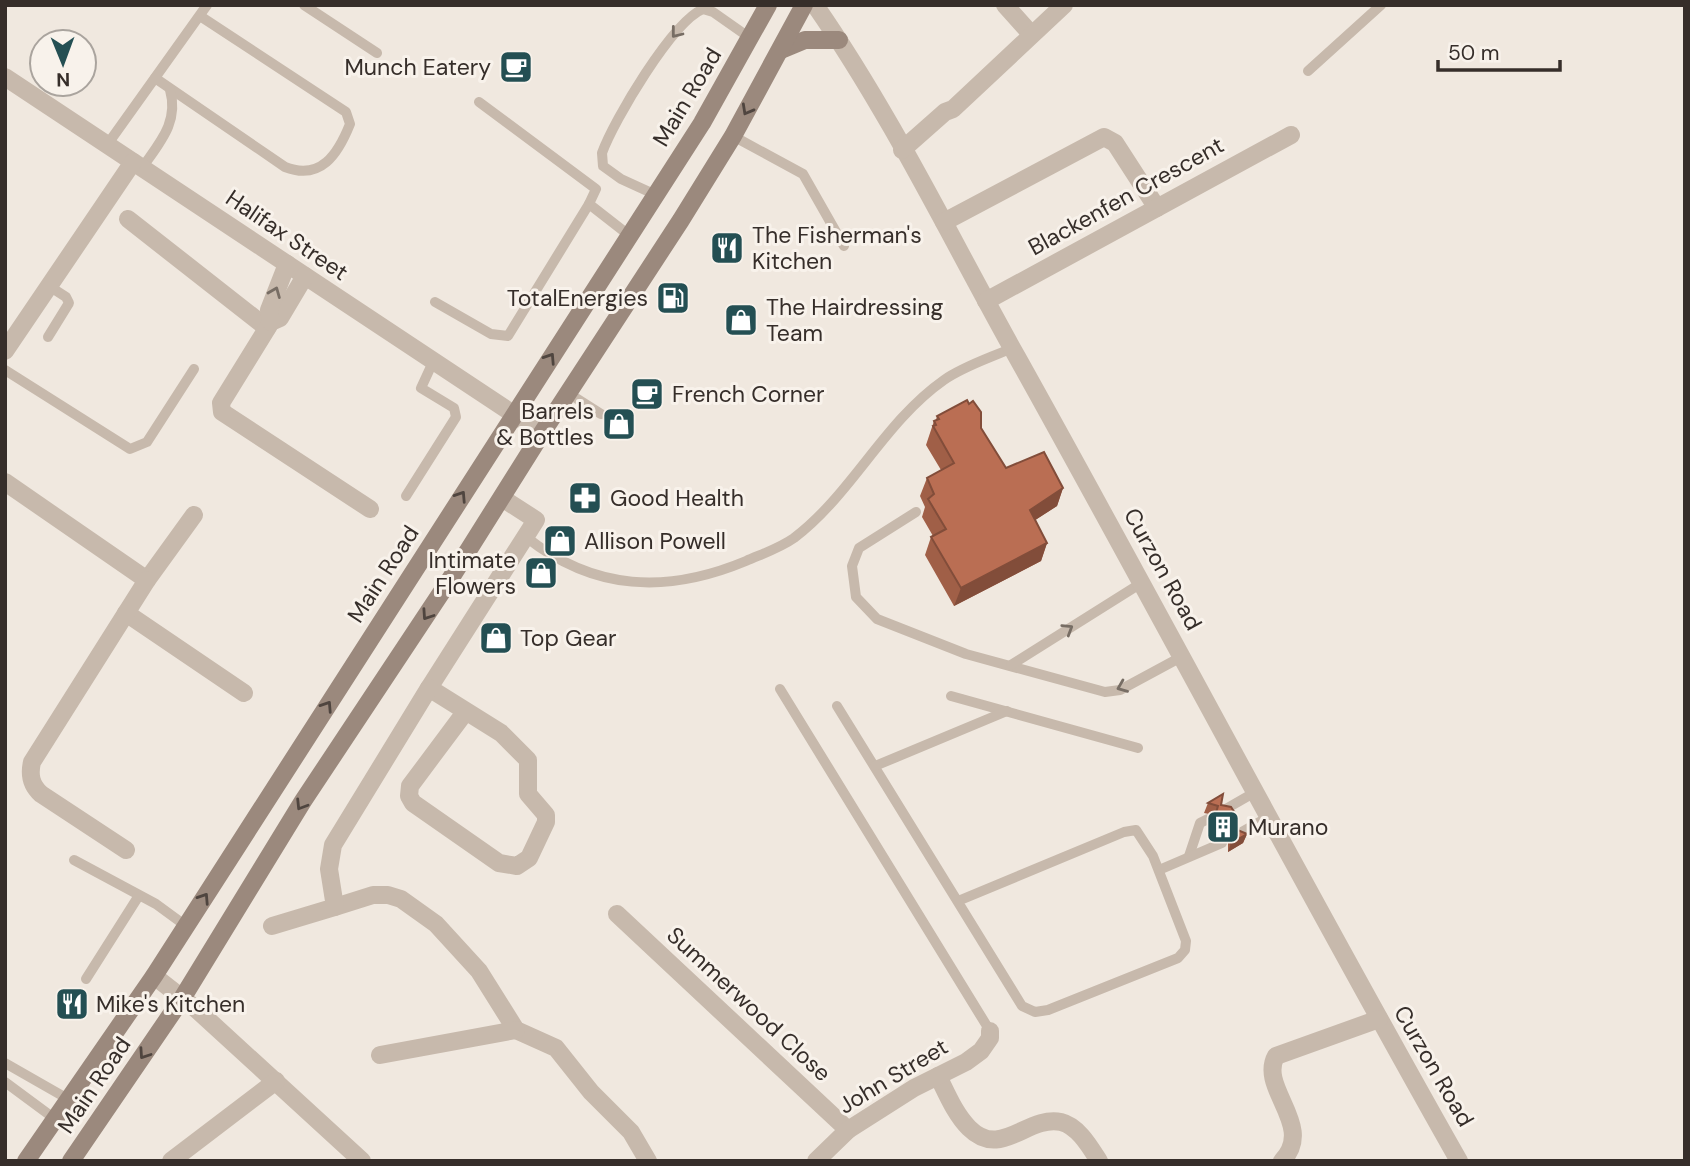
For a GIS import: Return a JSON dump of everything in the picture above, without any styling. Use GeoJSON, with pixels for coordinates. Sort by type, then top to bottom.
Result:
{"type":"FeatureCollection","features":[{"type":"Feature","properties":{"kind":"main road","name":"Main Road"},"geometry":{"type":"LineString","coordinates":[[26,1161],[154,976],[630,236],[702,123],[768,5]]}},
{"type":"Feature","properties":{"kind":"main road","name":"Main Road"},"geometry":{"type":"LineString","coordinates":[[71,1161],[183,997],[303,801],[502,498],[733,136],[804,5]]}},
{"type":"Feature","properties":{"kind":"main road"},"geometry":{"type":"LineString","coordinates":[[781,50],[805,40],[839,40]]}},
{"type":"Feature","properties":{"kind":"street","name":"Curzon Road"},"geometry":{"type":"LineString","coordinates":[[815,5],[839,40],[944,222],[1459,1161]]}},
{"type":"Feature","properties":{"kind":"street"},"geometry":{"type":"LineString","coordinates":[[1005,5],[1031,34]]}},
{"type":"Feature","properties":{"kind":"street"},"geometry":{"type":"LineString","coordinates":[[905,155],[951,119],[953,109],[1064,5]]}},
{"type":"Feature","properties":{"kind":"street","name":"Halifax Street"},"geometry":{"type":"LineString","coordinates":[[5,77],[542,433]]}},
{"type":"Feature","properties":{"kind":"street","name":"Blackenfen Crescent"},"geometry":{"type":"LineString","coordinates":[[986,301],[1291,135]]}},
{"type":"Feature","properties":{"kind":"street"},"geometry":{"type":"LineString","coordinates":[[944,222],[1104,137],[1115,143],[1157,208]]}},
{"type":"Feature","properties":{"kind":"street"},"geometry":{"type":"LineString","coordinates":[[5,351],[137,165]]}},
{"type":"Feature","properties":{"kind":"street"},"geometry":{"type":"LineString","coordinates":[[128,219],[269,325]]}},
{"type":"Feature","properties":{"kind":"street"},"geometry":{"type":"LineString","coordinates":[[269,325],[268,310],[287,264]]}},
{"type":"Feature","properties":{"kind":"street"},"geometry":{"type":"LineString","coordinates":[[305,276],[280,318],[269,325],[221,403],[222,412],[370,509]]}},
{"type":"Feature","properties":{"kind":"street"},"geometry":{"type":"LineString","coordinates":[[5,482],[147,580]]}},
{"type":"Feature","properties":{"kind":"street"},"geometry":{"type":"LineString","coordinates":[[335,907],[329,869],[333,845],[536,520],[502,498]]}},
{"type":"Feature","properties":{"kind":"street"},"geometry":{"type":"LineString","coordinates":[[126,850],[41,794],[35,789],[29,772],[32,762],[147,580],[194,515]]}},
{"type":"Feature","properties":{"kind":"street"},"geometry":{"type":"LineString","coordinates":[[126,613],[244,693]]}},
{"type":"Feature","properties":{"kind":"street"},"geometry":{"type":"LineString","coordinates":[[429,688],[502,733],[529,763],[528,794],[546,815],[546,822],[529,858],[517,866],[499,863],[413,803],[409,796],[410,786],[466,711]]}},
{"type":"Feature","properties":{"kind":"street"},"geometry":{"type":"LineString","coordinates":[[272,926],[382,894],[408,904],[457,943],[485,979],[516,1030],[556,1048],[591,1092],[631,1132],[648,1161]]}},
{"type":"Feature","properties":{"kind":"street","name":"Summerwood Close"},"geometry":{"type":"LineString","coordinates":[[617,914],[848,1130]]}},
{"type":"Feature","properties":{"kind":"street"},"geometry":{"type":"LineString","coordinates":[[154,976],[183,997],[362,1161]]}},
{"type":"Feature","properties":{"kind":"street"},"geometry":{"type":"LineString","coordinates":[[1282,1161],[1292,1145],[1293,1130],[1272,1072],[1276,1056],[1379,1019]]}},
{"type":"Feature","properties":{"kind":"street"},"geometry":{"type":"LineString","coordinates":[[380,1055],[516,1030]]}},
{"type":"Feature","properties":{"kind":"street","name":"John Street"},"geometry":{"type":"LineString","coordinates":[[816,1161],[848,1130],[981,1051],[990,1038],[990,1031]]}},
{"type":"Feature","properties":{"kind":"street"},"geometry":{"type":"LineString","coordinates":[[938,1076],[959,1116],[983,1138],[998,1141],[1049,1123],[1061,1122],[1080,1135],[1099,1161]]}},
{"type":"Feature","properties":{"kind":"street"},"geometry":{"type":"LineString","coordinates":[[172,1161],[276,1081]]}},
{"type":"Feature","properties":{"kind":"lane"},"geometry":{"type":"LineString","coordinates":[[107,145],[207,5]]}},
{"type":"Feature","properties":{"kind":"lane"},"geometry":{"type":"LineString","coordinates":[[304,5],[377,53]]}},
{"type":"Feature","properties":{"kind":"lane"},"geometry":{"type":"LineString","coordinates":[[1308,71],[1381,5]]}},
{"type":"Feature","properties":{"kind":"lane"},"geometry":{"type":"LineString","coordinates":[[656,195],[621,179],[603,166],[602,153],[652,65],[688,18],[701,7],[713,12],[750,38]]}},
{"type":"Feature","properties":{"kind":"lane"},"geometry":{"type":"LineString","coordinates":[[155,78],[285,167],[300,173],[313,172],[342,143],[350,124],[346,112],[200,16]]}},
{"type":"Feature","properties":{"kind":"lane"},"geometry":{"type":"LineString","coordinates":[[137,165],[170,125],[174,114],[170,90]]}},
{"type":"Feature","properties":{"kind":"lane"},"geometry":{"type":"LineString","coordinates":[[435,302],[491,334],[508,336],[596,189],[479,102]]}},
{"type":"Feature","properties":{"kind":"lane"},"geometry":{"type":"LineString","coordinates":[[733,136],[803,174],[844,246]]}},
{"type":"Feature","properties":{"kind":"lane"},"geometry":{"type":"LineString","coordinates":[[589,204],[630,236]]}},
{"type":"Feature","properties":{"kind":"lane"},"geometry":{"type":"LineString","coordinates":[[48,337],[69,303],[66,297],[49,286]]}},
{"type":"Feature","properties":{"kind":"lane"},"geometry":{"type":"LineString","coordinates":[[526,537],[552,557],[618,581],[678,582],[731,567],[797,535],[915,404],[946,379],[1012,348]]}},
{"type":"Feature","properties":{"kind":"lane"},"geometry":{"type":"LineString","coordinates":[[406,496],[456,417],[454,408],[421,388],[433,362]]}},
{"type":"Feature","properties":{"kind":"lane"},"geometry":{"type":"LineString","coordinates":[[5,370],[130,449],[147,442],[194,369]]}},
{"type":"Feature","properties":{"kind":"lane"},"geometry":{"type":"LineString","coordinates":[[568,393],[601,414]]}},
{"type":"Feature","properties":{"kind":"lane"},"geometry":{"type":"LineString","coordinates":[[916,512],[859,548],[855,555],[853,582],[861,606],[877,620],[966,654],[1105,692],[1120,690],[1183,656]]}},
{"type":"Feature","properties":{"kind":"lane"},"geometry":{"type":"LineString","coordinates":[[1010,665],[1143,582]]}},
{"type":"Feature","properties":{"kind":"lane"},"geometry":{"type":"LineString","coordinates":[[780,689],[990,1031]]}},
{"type":"Feature","properties":{"kind":"lane"},"geometry":{"type":"LineString","coordinates":[[951,696],[1138,748]]}},
{"type":"Feature","properties":{"kind":"lane"},"geometry":{"type":"LineString","coordinates":[[837,706],[1022,1006],[1041,1012],[1178,958],[1185,950],[1186,941],[1158,870],[1142,836],[1136,830],[1124,832],[958,901]]}},
{"type":"Feature","properties":{"kind":"lane"},"geometry":{"type":"LineString","coordinates":[[875,766],[1007,711]]}},
{"type":"Feature","properties":{"kind":"lane"},"geometry":{"type":"LineString","coordinates":[[1224,810],[1257,791]]}},
{"type":"Feature","properties":{"kind":"lane"},"geometry":{"type":"LineString","coordinates":[[1238,834],[1271,816]]}},
{"type":"Feature","properties":{"kind":"lane"},"geometry":{"type":"LineString","coordinates":[[1189,856],[1200,823],[1208,819]]}},
{"type":"Feature","properties":{"kind":"lane"},"geometry":{"type":"LineString","coordinates":[[1158,870],[1222,843]]}},
{"type":"Feature","properties":{"kind":"lane"},"geometry":{"type":"LineString","coordinates":[[74,860],[138,897],[156,904],[186,926]]}},
{"type":"Feature","properties":{"kind":"lane"},"geometry":{"type":"LineString","coordinates":[[86,979],[138,897]]}},
{"type":"Feature","properties":{"kind":"lane"},"geometry":{"type":"LineString","coordinates":[[5,1063],[68,1099]]}},
{"type":"Feature","properties":{"kind":"lane"},"geometry":{"type":"LineString","coordinates":[[5,1082],[55,1119]]}},
{"type":"Feature","properties":{"kind":"building"},"geometry":{"type":"Polygon","coordinates":[[[967,400],[969,404],[973,401],[981,412],[981,428],[1006,468],[1044,452],[1063,488],[1030,510],[1047,543],[961,588],[931,537],[946,529],[928,499],[934,494],[927,478],[954,463],[933,426],[936,425],[934,421],[939,419],[937,416],[967,400]]]}},
{"type":"Feature","properties":{"kind":"building"},"geometry":{"type":"Polygon","coordinates":[[[1223,794],[1221,805],[1231,807],[1238,818],[1235,829],[1247,834],[1231,843],[1232,830],[1222,827],[1215,816],[1218,806],[1208,803],[1223,794]]]}},
{"type":"Feature","properties":{"kind":"place","name":"Munch Eatery"},"geometry":{"type":"Point","coordinates":[516,67]}},
{"type":"Feature","properties":{"kind":"place","name":"The Fisherman's Kitchen"},"geometry":{"type":"Point","coordinates":[727,248]}},
{"type":"Feature","properties":{"kind":"place","name":"TotalEnergies"},"geometry":{"type":"Point","coordinates":[673,298]}},
{"type":"Feature","properties":{"kind":"place","name":"The Hairdressing Team"},"geometry":{"type":"Point","coordinates":[741,320]}},
{"type":"Feature","properties":{"kind":"place","name":"French Corner"},"geometry":{"type":"Point","coordinates":[647,394]}},
{"type":"Feature","properties":{"kind":"place","name":"Barrels & Bottles"},"geometry":{"type":"Point","coordinates":[619,424]}},
{"type":"Feature","properties":{"kind":"place","name":"Good Health"},"geometry":{"type":"Point","coordinates":[585,498]}},
{"type":"Feature","properties":{"kind":"place","name":"Allison Powell"},"geometry":{"type":"Point","coordinates":[560,541]}},
{"type":"Feature","properties":{"kind":"place","name":"Intimate Flowers"},"geometry":{"type":"Point","coordinates":[541,573]}},
{"type":"Feature","properties":{"kind":"place","name":"Top Gear"},"geometry":{"type":"Point","coordinates":[496,638]}},
{"type":"Feature","properties":{"kind":"place","name":"Murano"},"geometry":{"type":"Point","coordinates":[1223,827]}},
{"type":"Feature","properties":{"kind":"place","name":"Mike's Kitchen"},"geometry":{"type":"Point","coordinates":[72,1004]}}]}
